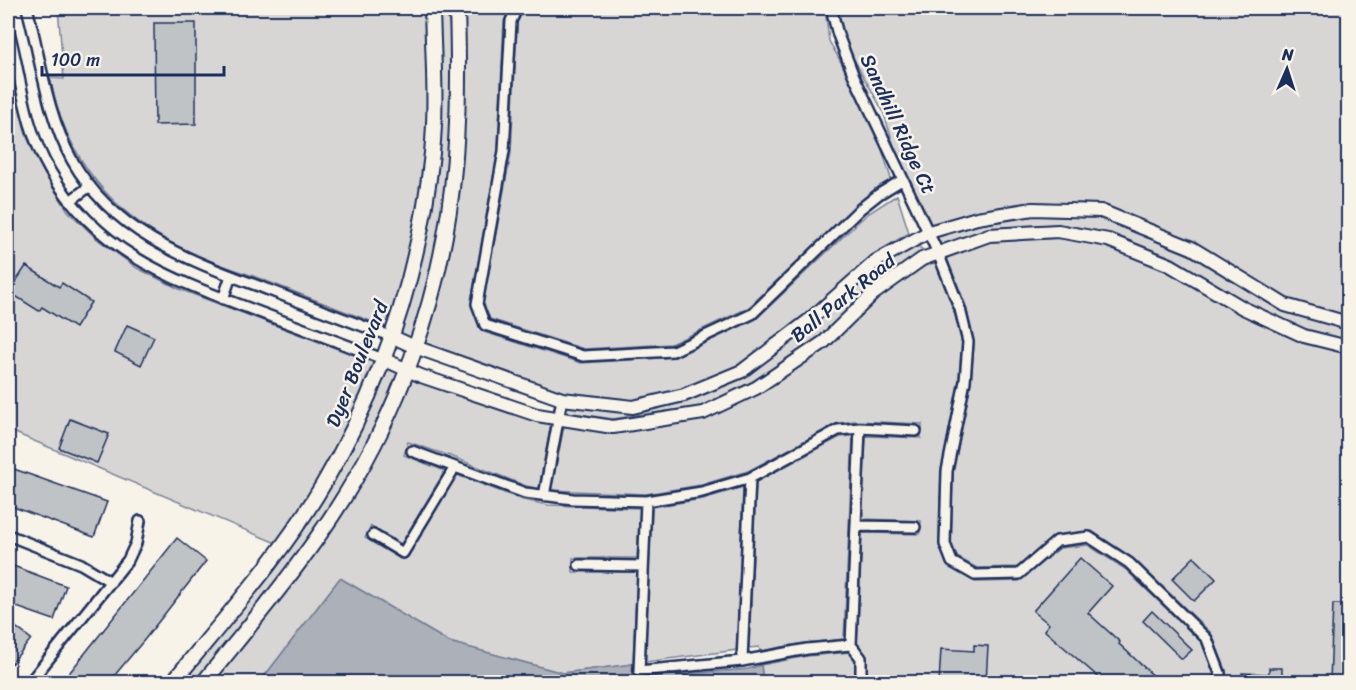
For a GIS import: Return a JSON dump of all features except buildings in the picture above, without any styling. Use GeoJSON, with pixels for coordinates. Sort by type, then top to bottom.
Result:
{"type":"FeatureCollection","features":[{"type":"Feature","properties":{"kind":"main road","name":"Dyer Boulevard"},"geometry":{"type":"LineString","coordinates":[[173,682],[285,543],[324,485],[356,425],[393,337],[411,278],[432,151],[432,8]]}},
{"type":"Feature","properties":{"kind":"main road"},"geometry":{"type":"LineString","coordinates":[[452,8],[457,24]]}},
{"type":"Feature","properties":{"kind":"main road"},"geometry":{"type":"LineString","coordinates":[[204,682],[302,561],[346,494],[378,434],[407,369],[439,269],[449,210],[456,144],[459,69],[457,8]]}},
{"type":"Feature","properties":{"kind":"street","name":"Ball Park Road"},"geometry":{"type":"LineString","coordinates":[[27,8],[47,96],[56,125],[72,160],[90,186],[118,215],[152,241],[188,260],[415,347],[562,399],[633,407],[684,396],[742,371],[808,321],[876,261],[929,232],[977,218],[1033,209],[1101,211],[1192,248],[1285,305],[1348,323]]}},
{"type":"Feature","properties":{"kind":"street"},"geometry":{"type":"LineString","coordinates":[[517,8],[511,21],[504,151],[477,304],[485,325],[583,356],[672,351],[752,314],[860,209],[902,180]]}},
{"type":"Feature","properties":{"kind":"street","name":"Sandhill Ridge Ct"},"geometry":{"type":"LineString","coordinates":[[831,8],[853,74],[929,232],[960,309],[968,342],[965,381],[947,471],[945,544],[952,562],[975,575],[1019,574],[1057,542],[1089,537],[1129,563],[1207,639],[1220,673],[1219,682]]}},
{"type":"Feature","properties":{"kind":"street","name":"Ball Park Road"},"geometry":{"type":"LineString","coordinates":[[8,28],[32,132],[49,170],[70,201],[101,233],[141,262],[181,283],[383,359],[421,376],[537,415],[613,426],[702,412],[756,388],[824,342],[873,294],[922,259],[989,235],[1058,231],[1108,240],[1170,265],[1243,308],[1304,336],[1348,347]]}},
{"type":"Feature","properties":{"kind":"street"},"geometry":{"type":"LineString","coordinates":[[70,201],[90,186]]}},
{"type":"Feature","properties":{"kind":"street"},"geometry":{"type":"LineString","coordinates":[[223,298],[231,276]]}},
{"type":"Feature","properties":{"kind":"street"},"geometry":{"type":"LineString","coordinates":[[544,496],[562,399]]}},
{"type":"Feature","properties":{"kind":"street"},"geometry":{"type":"LineString","coordinates":[[860,428],[850,645],[861,658],[861,682]]}},
{"type":"Feature","properties":{"kind":"street"},"geometry":{"type":"LineString","coordinates":[[412,451],[525,493],[573,499],[646,501],[702,492],[750,478],[838,430],[860,428],[916,430]]}},
{"type":"Feature","properties":{"kind":"street"},"geometry":{"type":"LineString","coordinates":[[373,535],[403,553],[455,467]]}},
{"type":"Feature","properties":{"kind":"street"},"geometry":{"type":"LineString","coordinates":[[742,661],[750,478]]}},
{"type":"Feature","properties":{"kind":"street"},"geometry":{"type":"LineString","coordinates":[[646,501],[639,671],[742,661],[850,645]]}},
{"type":"Feature","properties":{"kind":"street"},"geometry":{"type":"LineString","coordinates":[[30,682],[133,552],[140,521]]}},
{"type":"Feature","properties":{"kind":"street"},"geometry":{"type":"LineString","coordinates":[[856,526],[915,527]]}},
{"type":"Feature","properties":{"kind":"street"},"geometry":{"type":"LineString","coordinates":[[8,535],[81,564],[111,582]]}},
{"type":"Feature","properties":{"kind":"street"},"geometry":{"type":"LineString","coordinates":[[579,565],[644,566]]}},
{"type":"Feature","properties":{"kind":"shaded area"},"geometry":{"type":"Polygon","coordinates":[[[58,8],[426,8],[428,78],[424,172],[413,240],[389,328],[197,256],[162,238],[116,203],[97,183],[81,160],[57,108],[50,78],[64,79],[58,8]]]}},
{"type":"Feature","properties":{"kind":"shaded area"},"geometry":{"type":"Polygon","coordinates":[[[438,8],[445,8],[452,41],[448,163],[444,205],[431,276],[411,338],[401,333],[425,242],[438,149],[438,8]]]}},
{"type":"Feature","properties":{"kind":"shaded area"},"geometry":{"type":"Polygon","coordinates":[[[463,8],[510,8],[504,21],[498,151],[471,303],[480,328],[484,332],[581,363],[675,357],[756,319],[866,215],[897,195],[909,233],[872,255],[804,316],[739,365],[683,389],[633,400],[564,392],[423,342],[445,272],[460,181],[465,89],[463,8]]]}},
{"type":"Feature","properties":{"kind":"shaded area"},"geometry":{"type":"Polygon","coordinates":[[[825,8],[829,41],[872,117],[892,182],[858,204],[748,308],[671,344],[584,349],[490,319],[483,303],[511,153],[517,23],[524,9],[825,8]]]}},
{"type":"Feature","properties":{"kind":"shaded area"},"geometry":{"type":"Polygon","coordinates":[[[837,8],[1348,8],[1348,316],[1287,298],[1195,242],[1101,204],[1027,202],[976,211],[920,228],[883,111],[840,35],[837,8]]]}},
{"type":"Feature","properties":{"kind":"shaded area"},"geometry":{"type":"Polygon","coordinates":[[[8,74],[12,74],[26,135],[44,173],[68,211],[97,239],[137,268],[179,289],[375,363],[320,479],[292,523],[276,543],[8,430],[8,74]]]}},
{"type":"Feature","properties":{"kind":"shaded area"},"geometry":{"type":"Polygon","coordinates":[[[1033,216],[1100,218],[1189,255],[1283,311],[1348,330],[1348,340],[1306,329],[1246,302],[1173,258],[1110,233],[1058,224],[989,228],[940,246],[931,239],[978,225],[1033,216]]]}},
{"type":"Feature","properties":{"kind":"shaded area"},"geometry":{"type":"Polygon","coordinates":[[[1058,238],[1107,246],[1168,272],[1240,314],[1302,343],[1348,354],[1348,682],[1225,682],[1226,670],[1211,633],[1133,558],[1092,531],[1054,536],[1017,567],[977,568],[957,557],[951,542],[953,472],[971,382],[974,343],[966,306],[947,258],[990,242],[1058,238]]]}},
{"type":"Feature","properties":{"kind":"shaded area"},"geometry":{"type":"Polygon","coordinates":[[[916,245],[925,251],[870,289],[820,336],[753,381],[701,406],[613,419],[566,412],[567,406],[638,415],[638,413],[686,402],[744,378],[812,327],[879,266],[916,245]]]}},
{"type":"Feature","properties":{"kind":"shaded area"},"geometry":{"type":"Polygon","coordinates":[[[935,262],[954,311],[962,343],[959,380],[941,471],[939,543],[947,565],[975,582],[1019,581],[1060,548],[1088,545],[1125,569],[1202,643],[1214,674],[1213,682],[763,682],[761,665],[807,656],[851,652],[857,646],[862,533],[920,534],[921,521],[862,519],[866,436],[921,438],[922,424],[855,421],[838,423],[748,471],[701,485],[646,494],[551,490],[564,426],[614,433],[705,419],[759,394],[827,348],[876,300],[925,266],[935,262]]]}},
{"type":"Feature","properties":{"kind":"shaded area"},"geometry":{"type":"Polygon","coordinates":[[[386,368],[398,373],[357,460],[326,514],[272,588],[196,682],[181,682],[258,588],[313,514],[345,459],[386,368]]]}},
{"type":"Feature","properties":{"kind":"shaded area"},"geometry":{"type":"Polygon","coordinates":[[[410,378],[535,421],[551,424],[539,489],[408,442],[404,455],[445,471],[401,544],[371,526],[365,538],[400,559],[408,557],[457,475],[523,500],[548,505],[640,508],[637,558],[573,558],[573,572],[637,572],[633,664],[563,673],[449,642],[340,578],[260,682],[212,682],[307,565],[352,497],[410,378]]]}},
{"type":"Feature","properties":{"kind":"shaded area"},"geometry":{"type":"Polygon","coordinates":[[[853,436],[844,639],[760,651],[759,647],[749,648],[756,482],[840,437],[853,436]]]}},
{"type":"Feature","properties":{"kind":"shaded area"},"geometry":{"type":"Polygon","coordinates":[[[743,487],[737,650],[645,662],[652,507],[703,499],[743,487]]]}},
{"type":"Feature","properties":{"kind":"shaded area"},"geometry":{"type":"Polygon","coordinates":[[[340,578],[449,642],[563,673],[633,664],[632,671],[639,678],[748,669],[761,665],[763,682],[260,682],[340,578]]]}}]}
